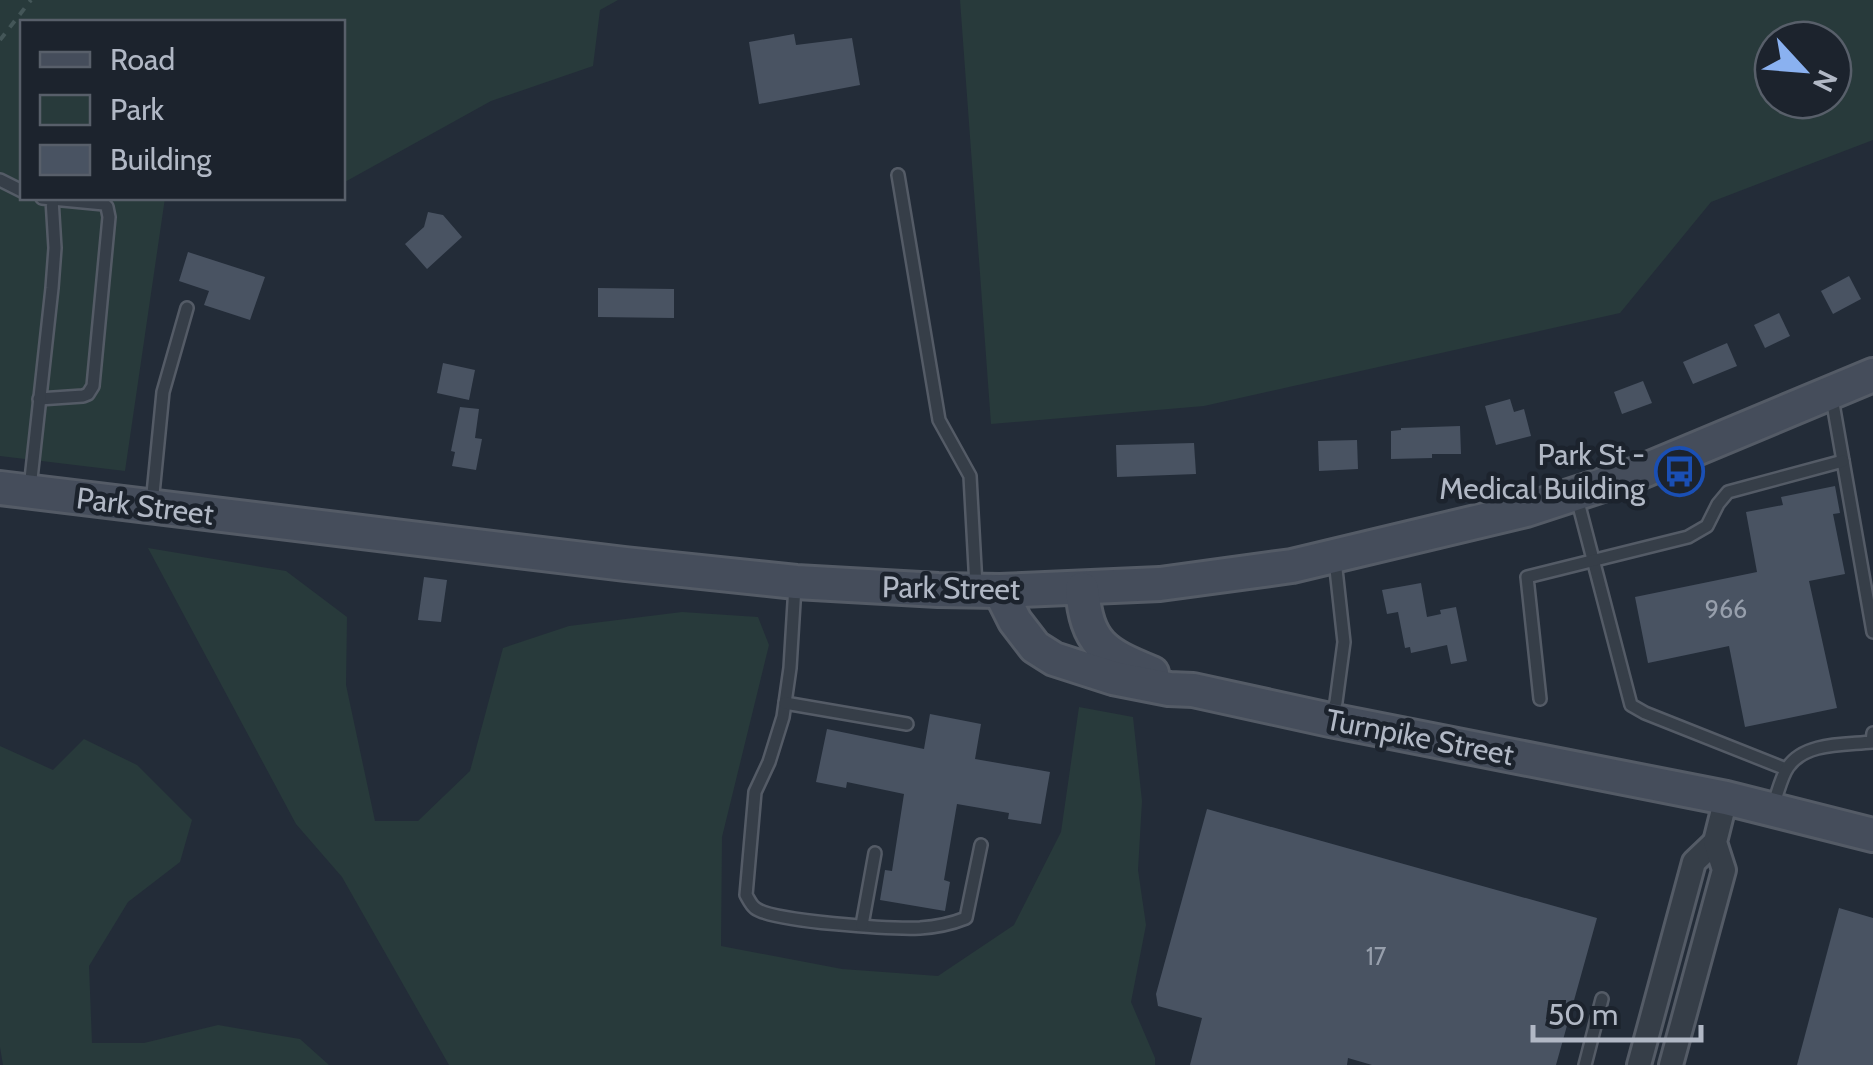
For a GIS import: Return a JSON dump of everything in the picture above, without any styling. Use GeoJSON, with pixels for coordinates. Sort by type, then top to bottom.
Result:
{"type":"FeatureCollection","features":[{"type":"Feature","properties":{"kind":"main road","name":"Park Street"},"geometry":{"type":"LineString","coordinates":[[15,490],[796,582],[988,590],[1160,584],[1292,566],[1498,518],[1682,456],[1831,394],[1871,383]]}},
{"type":"Feature","properties":{"kind":"main road"},"geometry":{"type":"LineString","coordinates":[[1082,588],[1084,616],[1104,649],[1194,690]]}},
{"type":"Feature","properties":{"kind":"main road","name":"Turnpike Street"},"geometry":{"type":"LineString","coordinates":[[988,590],[1035,647],[1054,660],[1113,678],[1194,690],[1726,798],[1873,834]]}},
{"type":"Feature","properties":{"kind":"street"},"geometry":{"type":"LineString","coordinates":[[1671,1065],[1724,870],[1716,842],[1726,798]]}},
{"type":"Feature","properties":{"kind":"street"},"geometry":{"type":"LineString","coordinates":[[1638,1065],[1694,862],[1716,842]]}},
{"type":"Feature","properties":{"kind":"lane"},"geometry":{"type":"LineString","coordinates":[[898,175],[939,420],[970,476],[988,590]]}},
{"type":"Feature","properties":{"kind":"lane"},"geometry":{"type":"LineString","coordinates":[[15,490],[39,400],[55,248],[49,200]]}},
{"type":"Feature","properties":{"kind":"lane"},"geometry":{"type":"LineString","coordinates":[[39,400],[83,396],[93,386],[108,207],[73,200]]}},
{"type":"Feature","properties":{"kind":"lane"},"geometry":{"type":"LineString","coordinates":[[152,507],[163,392],[187,308]]}},
{"type":"Feature","properties":{"kind":"lane"},"geometry":{"type":"LineString","coordinates":[[1831,394],[1873,632]]}},
{"type":"Feature","properties":{"kind":"lane"},"geometry":{"type":"LineString","coordinates":[[1540,699],[1527,577],[1688,537],[1706,526],[1728,492],[1843,461]]}},
{"type":"Feature","properties":{"kind":"lane"},"geometry":{"type":"LineString","coordinates":[[1576,494],[1631,705],[1786,769]]}},
{"type":"Feature","properties":{"kind":"lane"},"geometry":{"type":"LineString","coordinates":[[1330,720],[1344,642],[1334,556]]}},
{"type":"Feature","properties":{"kind":"lane"},"geometry":{"type":"LineString","coordinates":[[796,582],[783,717],[755,792],[746,895],[756,909],[776,916],[862,925],[949,925],[966,918],[981,845]]}},
{"type":"Feature","properties":{"kind":"lane"},"geometry":{"type":"LineString","coordinates":[[785,703],[907,724]]}},
{"type":"Feature","properties":{"kind":"lane"},"geometry":{"type":"LineString","coordinates":[[1772,809],[1786,769],[1797,756],[1814,749],[1872,743],[1873,733]]}},
{"type":"Feature","properties":{"kind":"lane"},"geometry":{"type":"LineString","coordinates":[[862,925],[876,852]]}},
{"type":"Feature","properties":{"kind":"lane"},"geometry":{"type":"LineString","coordinates":[[1585,1065],[1602,1000]]}},
{"type":"Feature","properties":{"kind":"path"},"geometry":{"type":"LineString","coordinates":[[0,40],[31,0]]}},
{"type":"Feature","properties":{"kind":"green space"},"geometry":{"type":"Polygon","coordinates":[[[0,0],[618,0],[600,10],[593,66],[491,101],[345,182],[345,20],[20,20],[20,200],[165,200],[125,471],[0,456],[0,0]]]}},
{"type":"Feature","properties":{"kind":"green space"},"geometry":{"type":"Polygon","coordinates":[[[960,0],[1873,0],[1873,140],[1711,202],[1620,313],[1204,406],[991,424],[960,0]]]}},
{"type":"Feature","properties":{"kind":"green space"},"geometry":{"type":"Polygon","coordinates":[[[148,548],[286,571],[347,617],[346,685],[375,821],[418,821],[470,771],[503,648],[569,626],[682,612],[758,617],[769,645],[722,837],[721,946],[842,969],[938,976],[1014,925],[1061,832],[1079,707],[1133,717],[1142,801],[1138,870],[1146,925],[1131,1002],[1155,1065],[449,1065],[342,877],[296,824],[148,548]]]}},
{"type":"Feature","properties":{"kind":"green space"},"geometry":{"type":"Polygon","coordinates":[[[84,739],[137,765],[192,820],[180,862],[128,902],[89,966],[92,1043],[144,1043],[218,1025],[300,1039],[329,1065],[3,1065],[0,746],[53,770],[84,739]]]}},
{"type":"Feature","properties":{"kind":"building"},"geometry":{"type":"Polygon","coordinates":[[[794,34],[796,45],[852,38],[860,85],[759,104],[749,42],[794,34]]]}},
{"type":"Feature","properties":{"kind":"building"},"geometry":{"type":"Polygon","coordinates":[[[428,212],[443,215],[462,237],[427,269],[405,244],[424,227],[428,212]]]}},
{"type":"Feature","properties":{"kind":"building"},"geometry":{"type":"Polygon","coordinates":[[[188,252],[265,277],[250,320],[204,305],[209,291],[179,281],[188,252]]]}},
{"type":"Feature","properties":{"kind":"building"},"geometry":{"type":"Polygon","coordinates":[[[1849,276],[1861,299],[1833,314],[1821,291],[1849,276]]]}},
{"type":"Feature","properties":{"kind":"building"},"geometry":{"type":"Polygon","coordinates":[[[598,288],[674,289],[674,318],[598,317],[598,288]]]}},
{"type":"Feature","properties":{"kind":"building"},"geometry":{"type":"Polygon","coordinates":[[[1779,313],[1790,336],[1765,348],[1754,325],[1779,313]]]}},
{"type":"Feature","properties":{"kind":"building"},"geometry":{"type":"Polygon","coordinates":[[[1727,343],[1737,366],[1693,384],[1683,362],[1727,343]]]}},
{"type":"Feature","properties":{"kind":"building"},"geometry":{"type":"Polygon","coordinates":[[[443,363],[475,370],[469,400],[437,393],[443,363]]]}},
{"type":"Feature","properties":{"kind":"building"},"geometry":{"type":"Polygon","coordinates":[[[1643,381],[1652,403],[1622,414],[1614,392],[1643,381]]]}},
{"type":"Feature","properties":{"kind":"building"},"geometry":{"type":"Polygon","coordinates":[[[1510,399],[1514,412],[1524,409],[1531,436],[1496,445],[1485,406],[1510,399]]]}},
{"type":"Feature","properties":{"kind":"building"},"geometry":{"type":"Polygon","coordinates":[[[460,407],[479,409],[475,438],[482,439],[476,470],[452,466],[455,452],[451,451],[460,407]]]}},
{"type":"Feature","properties":{"kind":"building"},"geometry":{"type":"Polygon","coordinates":[[[1460,426],[1461,454],[1391,459],[1391,431],[1460,426]]]}},
{"type":"Feature","properties":{"kind":"building"},"geometry":{"type":"Polygon","coordinates":[[[1357,440],[1358,469],[1319,471],[1318,441],[1357,440]]]}},
{"type":"Feature","properties":{"kind":"building"},"geometry":{"type":"Polygon","coordinates":[[[1194,443],[1196,474],[1117,477],[1116,445],[1194,443]]]}},
{"type":"Feature","properties":{"kind":"building"},"geometry":{"type":"Polygon","coordinates":[[[1835,486],[1840,513],[1833,514],[1845,574],[1809,581],[1837,708],[1745,727],[1729,646],[1648,663],[1635,597],[1757,572],[1746,512],[1783,505],[1781,497],[1835,486]]]}},
{"type":"Feature","properties":{"kind":"building"},"geometry":{"type":"Polygon","coordinates":[[[424,577],[447,580],[441,622],[418,620],[424,577]]]}},
{"type":"Feature","properties":{"kind":"building"},"geometry":{"type":"Polygon","coordinates":[[[1421,583],[1427,617],[1456,607],[1467,661],[1451,664],[1447,645],[1411,653],[1410,647],[1405,648],[1398,612],[1387,614],[1382,590],[1421,583]]]}},
{"type":"Feature","properties":{"kind":"building"},"geometry":{"type":"Polygon","coordinates":[[[930,714],[981,724],[975,759],[1050,772],[1041,824],[1008,819],[1009,813],[957,804],[944,880],[950,882],[945,911],[880,900],[885,870],[892,871],[904,794],[847,782],[846,788],[816,782],[827,729],[924,749],[930,714]]]}},
{"type":"Feature","properties":{"kind":"building"},"geometry":{"type":"Polygon","coordinates":[[[1207,809],[1597,918],[1556,1065],[1372,1065],[1348,1058],[1347,1065],[1190,1065],[1202,1018],[1158,1006],[1156,994],[1207,809]]]}},
{"type":"Feature","properties":{"kind":"building"},"geometry":{"type":"Polygon","coordinates":[[[1839,908],[1873,918],[1873,1065],[1797,1065],[1839,908]]]}},
{"type":"Feature","properties":{"kind":"place","name":"Park St - Medical Building"},"geometry":{"type":"Point","coordinates":[1680,471]}}]}
